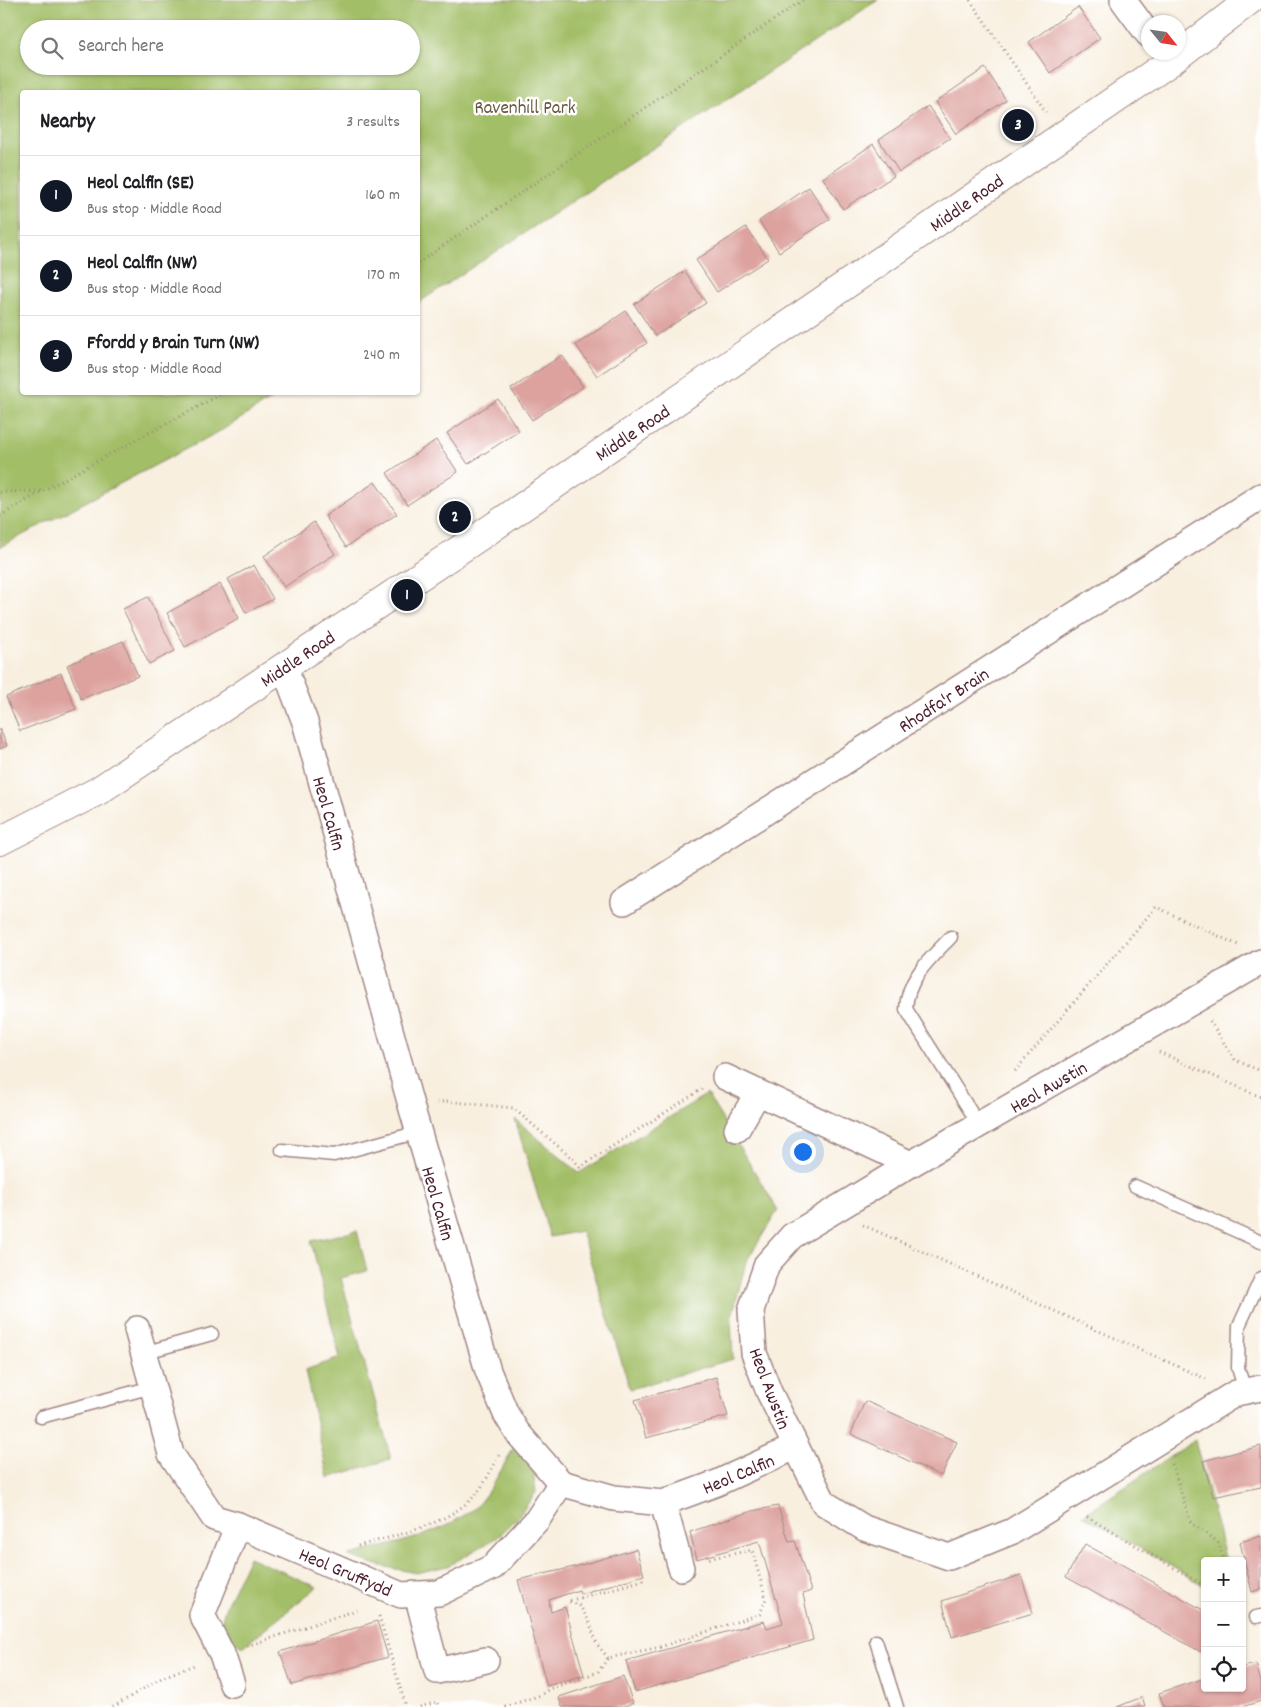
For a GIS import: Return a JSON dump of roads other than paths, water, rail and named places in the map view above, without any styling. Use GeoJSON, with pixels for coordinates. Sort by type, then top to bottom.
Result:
{"type":"FeatureCollection","features":[{"type":"Feature","properties":{"kind":"street"},"geometry":{"type":"LineString","coordinates":[[1123,0],[1141,24]]}},
{"type":"Feature","properties":{"kind":"street","name":"Middle Road"},"geometry":{"type":"LineString","coordinates":[[1186,43],[1250,0]]}},
{"type":"Feature","properties":{"kind":"street","name":"Middle Road"},"geometry":{"type":"LineString","coordinates":[[0,841],[98,791],[502,521],[1062,135],[1162,60]]}},
{"type":"Feature","properties":{"kind":"street","name":"Rhodfa'r Brain"},"geometry":{"type":"LineString","coordinates":[[624,902],[1261,496]]}},
{"type":"Feature","properties":{"kind":"street","name":"Heol Calfin"},"geometry":{"type":"LineString","coordinates":[[284,667],[304,722],[415,1120],[488,1371],[506,1414],[517,1432],[561,1483],[614,1498],[663,1502],[717,1483],[795,1447]]}},
{"type":"Feature","properties":{"kind":"street","name":"Heol Awstin"},"geometry":{"type":"LineString","coordinates":[[1247,1390],[1162,1438],[1013,1531],[949,1557],[864,1528],[824,1503],[769,1392],[754,1353],[751,1310],[767,1264],[792,1236],[911,1164],[1196,1000],[1252,955]]}},
{"type":"Feature","properties":{"kind":"street"},"geometry":{"type":"LineString","coordinates":[[725,1078],[911,1164]]}},
{"type":"Feature","properties":{"kind":"street"},"geometry":{"type":"LineString","coordinates":[[737,1129],[757,1094]]}},
{"type":"Feature","properties":{"kind":"street","name":"Heol Gruffydd"},"geometry":{"type":"LineString","coordinates":[[137,1329],[171,1454],[214,1518],[409,1594],[439,1593],[494,1567],[537,1520],[561,1483]]}},
{"type":"Feature","properties":{"kind":"street"},"geometry":{"type":"LineString","coordinates":[[663,1502],[691,1564]]}},
{"type":"Feature","properties":{"kind":"street"},"geometry":{"type":"LineString","coordinates":[[232,1684],[222,1654],[202,1615],[238,1526]]}},
{"type":"Feature","properties":{"kind":"street"},"geometry":{"type":"LineString","coordinates":[[409,1594],[437,1672],[486,1660]]}},
{"type":"Feature","properties":{"kind":"lane"},"geometry":{"type":"LineString","coordinates":[[951,937],[919,972],[906,996],[906,1009],[979,1125]]}},
{"type":"Feature","properties":{"kind":"lane"},"geometry":{"type":"LineString","coordinates":[[282,1150],[334,1155],[415,1120]]}},
{"type":"Feature","properties":{"kind":"lane"},"geometry":{"type":"LineString","coordinates":[[1135,1186],[1261,1242]]}},
{"type":"Feature","properties":{"kind":"lane"},"geometry":{"type":"LineString","coordinates":[[1247,1390],[1238,1368],[1239,1326],[1261,1278]]}},
{"type":"Feature","properties":{"kind":"lane"},"geometry":{"type":"LineString","coordinates":[[144,1353],[212,1334]]}},
{"type":"Feature","properties":{"kind":"lane"},"geometry":{"type":"LineString","coordinates":[[40,1417],[152,1387]]}},
{"type":"Feature","properties":{"kind":"lane"},"geometry":{"type":"LineString","coordinates":[[876,1642],[897,1707]]}},
{"type":"Feature","properties":{"kind":"place","name":"Ffordd y Brain Turn (NW)"},"geometry":{"type":"Point","coordinates":[1018,125]}},
{"type":"Feature","properties":{"kind":"place","name":"Heol Calfin (NW)"},"geometry":{"type":"Point","coordinates":[455,517]}},
{"type":"Feature","properties":{"kind":"place","name":"Heol Calfin (SE)"},"geometry":{"type":"Point","coordinates":[407,595]}},
{"type":"Feature","properties":{"kind":"park label","name":"Ravenhill Park"},"geometry":{"type":"Point","coordinates":[525,106]}}]}
